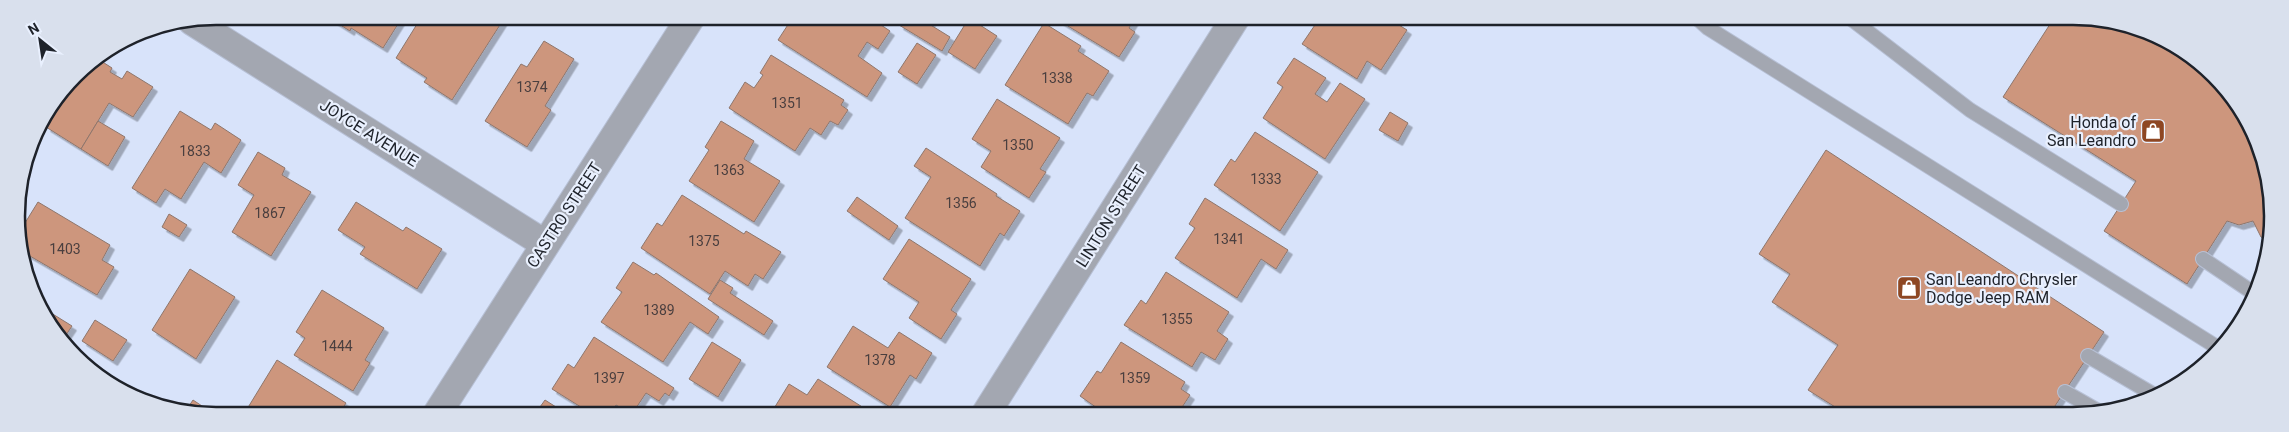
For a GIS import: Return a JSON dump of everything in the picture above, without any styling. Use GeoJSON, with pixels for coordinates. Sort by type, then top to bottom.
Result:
{"type":"FeatureCollection","features":[{"type":"Feature","properties":{"kind":"street","name":"CASTRO STREET"},"geometry":{"type":"LineString","coordinates":[[441,407],[686,25]]}},
{"type":"Feature","properties":{"kind":"street","name":"LINTON STREET"},"geometry":{"type":"LineString","coordinates":[[990,407],[1231,25]]}},
{"type":"Feature","properties":{"kind":"street","name":"JOYCE AVENUE"},"geometry":{"type":"LineString","coordinates":[[199,26],[545,244]]}},
{"type":"Feature","properties":{"kind":"lane"},"geometry":{"type":"LineString","coordinates":[[1705,25],[2214,345]]}},
{"type":"Feature","properties":{"kind":"lane"},"geometry":{"type":"LineString","coordinates":[[1859,25],[1970,110],[2121,204]]}},
{"type":"Feature","properties":{"kind":"lane"},"geometry":{"type":"LineString","coordinates":[[2203,259],[2249,290]]}},
{"type":"Feature","properties":{"kind":"lane"},"geometry":{"type":"LineString","coordinates":[[2088,356],[2148,391]]}},
{"type":"Feature","properties":{"kind":"lane"},"geometry":{"type":"LineString","coordinates":[[2065,392],[2090,406]]}},
{"type":"Feature","properties":{"kind":"building"},"geometry":{"type":"Polygon","coordinates":[[[340,25],[397,25],[383,48],[351,28],[350,31],[340,25]]]}},
{"type":"Feature","properties":{"kind":"building"},"geometry":{"type":"Polygon","coordinates":[[[416,25],[500,25],[452,100],[424,82],[427,78],[396,58],[416,25]]]}},
{"type":"Feature","properties":{"kind":"building"},"geometry":{"type":"Polygon","coordinates":[[[788,25],[881,25],[890,31],[878,49],[867,42],[858,56],[882,73],[867,97],[778,40],[788,25]]]}},
{"type":"Feature","properties":{"kind":"building"},"geometry":{"type":"Polygon","coordinates":[[[899,25],[931,25],[950,37],[942,51],[899,25]]]}},
{"type":"Feature","properties":{"kind":"building"},"geometry":{"type":"Polygon","coordinates":[[[965,25],[980,25],[997,36],[975,69],[948,52],[965,25]]]}},
{"type":"Feature","properties":{"kind":"building"},"geometry":{"type":"Polygon","coordinates":[[[1043,25],[1047,25],[1081,46],[1078,51],[1109,71],[1093,96],[1087,93],[1068,124],[1005,85],[1043,25]]]}},
{"type":"Feature","properties":{"kind":"building"},"geometry":{"type":"Polygon","coordinates":[[[1066,25],[1131,25],[1129,28],[1135,32],[1119,57],[1066,25]]]}},
{"type":"Feature","properties":{"kind":"building"},"geometry":{"type":"Polygon","coordinates":[[[1315,25],[1399,25],[1407,30],[1381,70],[1367,61],[1357,79],[1302,44],[1315,25]]]}},
{"type":"Feature","properties":{"kind":"building","name":"Honda of San Leandro"},"geometry":{"type":"Polygon","coordinates":[[[2049,25],[2085,25],[2110,29],[2134,35],[2157,45],[2179,57],[2199,72],[2217,90],[2232,110],[2254,155],[2260,179],[2264,204],[2262,238],[2253,221],[2239,225],[2227,221],[2187,284],[2104,231],[2136,181],[2003,97],[2049,25]]]}},
{"type":"Feature","properties":{"kind":"building"},"geometry":{"type":"Polygon","coordinates":[[[544,41],[574,59],[545,106],[551,110],[527,147],[485,121],[521,64],[527,67],[544,41]]]}},
{"type":"Feature","properties":{"kind":"building"},"geometry":{"type":"Polygon","coordinates":[[[917,43],[936,55],[917,84],[898,72],[917,43]]]}},
{"type":"Feature","properties":{"kind":"building"},"geometry":{"type":"Polygon","coordinates":[[[771,55],[844,100],[841,105],[848,110],[838,125],[830,121],[821,135],[810,128],[795,151],[729,108],[745,82],[754,88],[763,75],[760,73],[771,55]]]}},
{"type":"Feature","properties":{"kind":"building"},"geometry":{"type":"Polygon","coordinates":[[[1294,58],[1326,78],[1315,94],[1327,102],[1340,83],[1365,99],[1325,159],[1263,118],[1283,87],[1277,83],[1294,58]]]}},
{"type":"Feature","properties":{"kind":"building"},"geometry":{"type":"Polygon","coordinates":[[[103,62],[112,68],[110,72],[122,79],[127,71],[153,87],[133,117],[109,103],[81,149],[47,128],[64,100],[90,72],[103,62]]]}},
{"type":"Feature","properties":{"kind":"building"},"geometry":{"type":"Polygon","coordinates":[[[997,99],[1060,138],[1040,169],[1046,172],[1029,198],[981,167],[991,151],[972,139],[997,99]]]}},
{"type":"Feature","properties":{"kind":"building"},"geometry":{"type":"Polygon","coordinates":[[[180,111],[211,130],[215,123],[241,140],[221,173],[204,162],[181,199],[165,189],[156,203],[132,188],[180,111]]]}},
{"type":"Feature","properties":{"kind":"building"},"geometry":{"type":"Polygon","coordinates":[[[1390,112],[1408,123],[1398,141],[1379,130],[1390,112]]]}},
{"type":"Feature","properties":{"kind":"building"},"geometry":{"type":"Polygon","coordinates":[[[98,121],[125,137],[108,166],[81,149],[98,121]]]}},
{"type":"Feature","properties":{"kind":"building"},"geometry":{"type":"Polygon","coordinates":[[[721,121],[754,141],[744,159],[780,181],[754,222],[689,181],[709,150],[705,147],[721,121]]]}},
{"type":"Feature","properties":{"kind":"building"},"geometry":{"type":"Polygon","coordinates":[[[1255,132],[1318,172],[1280,231],[1214,185],[1231,159],[1235,162],[1255,132]]]}},
{"type":"Feature","properties":{"kind":"building"},"geometry":{"type":"Polygon","coordinates":[[[926,148],[1020,211],[1004,236],[1000,233],[980,266],[905,218],[931,177],[914,166],[926,148]]]}},
{"type":"Feature","properties":{"kind":"building","name":"San Leandro Chrysler Dodge Jeep RAM"},"geometry":{"type":"Polygon","coordinates":[[[1826,150],[2104,332],[2054,407],[1835,407],[1808,390],[1838,345],[1772,302],[1790,274],[1759,254],[1826,150]]]}},
{"type":"Feature","properties":{"kind":"building"},"geometry":{"type":"Polygon","coordinates":[[[258,152],[285,168],[282,175],[311,192],[271,256],[232,232],[254,195],[238,185],[258,152]]]}},
{"type":"Feature","properties":{"kind":"building"},"geometry":{"type":"Polygon","coordinates":[[[682,195],[744,234],[746,231],[781,252],[763,279],[755,274],[748,286],[725,271],[710,294],[641,248],[657,223],[662,226],[682,195]]]}},
{"type":"Feature","properties":{"kind":"building"},"geometry":{"type":"Polygon","coordinates":[[[857,197],[898,226],[889,240],[847,211],[857,197]]]}},
{"type":"Feature","properties":{"kind":"building"},"geometry":{"type":"Polygon","coordinates":[[[1205,198],[1288,250],[1276,269],[1261,259],[1237,298],[1175,258],[1195,228],[1189,224],[1205,198]]]}},
{"type":"Feature","properties":{"kind":"building"},"geometry":{"type":"Polygon","coordinates":[[[38,202],[110,245],[102,260],[114,267],[97,295],[30,256],[25,223],[38,202]]]}},
{"type":"Feature","properties":{"kind":"building"},"geometry":{"type":"Polygon","coordinates":[[[356,202],[403,231],[406,227],[442,249],[417,289],[360,254],[365,247],[338,230],[356,202]]]}},
{"type":"Feature","properties":{"kind":"building"},"geometry":{"type":"Polygon","coordinates":[[[169,214],[187,225],[179,237],[162,227],[169,214]]]}},
{"type":"Feature","properties":{"kind":"building"},"geometry":{"type":"Polygon","coordinates":[[[909,239],[971,279],[951,310],[957,314],[941,339],[909,318],[919,302],[883,279],[909,239]]]}},
{"type":"Feature","properties":{"kind":"building"},"geometry":{"type":"Polygon","coordinates":[[[633,262],[654,275],[656,273],[719,317],[708,334],[690,322],[663,362],[601,322],[622,292],[616,288],[633,262]]]}},
{"type":"Feature","properties":{"kind":"building"},"geometry":{"type":"Polygon","coordinates":[[[190,269],[235,297],[196,359],[152,330],[190,269]]]}},
{"type":"Feature","properties":{"kind":"building"},"geometry":{"type":"Polygon","coordinates":[[[1166,272],[1229,312],[1217,331],[1228,339],[1215,360],[1201,352],[1192,367],[1124,325],[1141,300],[1146,304],[1166,272]]]}},
{"type":"Feature","properties":{"kind":"building"},"geometry":{"type":"Polygon","coordinates":[[[720,280],[733,288],[730,293],[773,321],[764,335],[708,299],[720,280]]]}},
{"type":"Feature","properties":{"kind":"building"},"geometry":{"type":"Polygon","coordinates":[[[322,290],[384,328],[365,360],[370,363],[353,391],[294,355],[305,338],[296,332],[322,290]]]}},
{"type":"Feature","properties":{"kind":"building"},"geometry":{"type":"Polygon","coordinates":[[[52,314],[72,326],[66,335],[52,314]]]}},
{"type":"Feature","properties":{"kind":"building"},"geometry":{"type":"Polygon","coordinates":[[[95,320],[127,340],[113,361],[82,341],[95,320]]]}},
{"type":"Feature","properties":{"kind":"building"},"geometry":{"type":"Polygon","coordinates":[[[853,326],[888,348],[899,332],[932,353],[916,379],[910,375],[890,407],[827,367],[853,326]]]}},
{"type":"Feature","properties":{"kind":"building"},"geometry":{"type":"Polygon","coordinates":[[[594,337],[674,388],[669,396],[665,393],[659,401],[646,393],[637,407],[620,407],[616,405],[615,407],[581,407],[552,389],[568,364],[574,368],[594,337]]]}},
{"type":"Feature","properties":{"kind":"building"},"geometry":{"type":"Polygon","coordinates":[[[712,342],[741,360],[718,397],[689,379],[712,342]]]}},
{"type":"Feature","properties":{"kind":"building"},"geometry":{"type":"Polygon","coordinates":[[[1121,342],[1185,382],[1181,389],[1190,395],[1182,407],[1096,407],[1080,396],[1097,371],[1101,373],[1121,342]]]}},
{"type":"Feature","properties":{"kind":"building"},"geometry":{"type":"Polygon","coordinates":[[[277,360],[346,403],[343,407],[248,407],[277,360]]]}},
{"type":"Feature","properties":{"kind":"building"},"geometry":{"type":"Polygon","coordinates":[[[818,379],[862,407],[775,407],[789,384],[807,395],[818,379]]]}},
{"type":"Feature","properties":{"kind":"building"},"geometry":{"type":"Polygon","coordinates":[[[193,400],[203,407],[191,405],[193,400]]]}},
{"type":"Feature","properties":{"kind":"building"},"geometry":{"type":"Polygon","coordinates":[[[545,400],[556,407],[540,407],[545,400]]]}},
{"type":"Feature","properties":{"kind":"place","name":"Honda of San Leandro"},"geometry":{"type":"Point","coordinates":[2153,131]}},
{"type":"Feature","properties":{"kind":"place","name":"San Leandro Chrysler Dodge Jeep RAM"},"geometry":{"type":"Point","coordinates":[1909,288]}}]}
